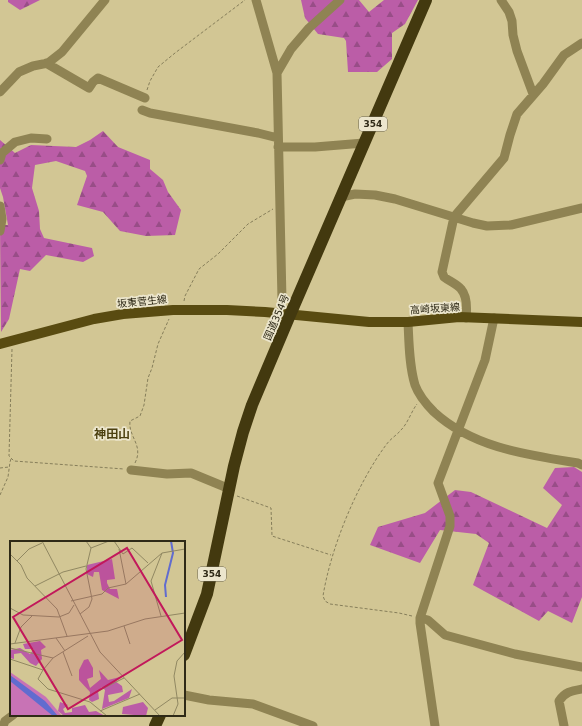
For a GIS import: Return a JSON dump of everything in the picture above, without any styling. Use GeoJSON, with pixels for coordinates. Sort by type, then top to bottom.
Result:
{"type":"FeatureCollection","features":[{"type":"Feature","properties":{"kind":"highway","name":"国道354号"},"geometry":{"type":"LineString","coordinates":[[185,652],[207,594],[234,466],[243,432],[262,381],[426,0]]}},
{"type":"Feature","properties":{"kind":"highway"},"geometry":{"type":"LineString","coordinates":[[156,726],[160,716]]}},
{"type":"Feature","properties":{"kind":"main road","name":"坂東菅生線"},"geometry":{"type":"LineString","coordinates":[[0,344],[101,318],[123,314],[178,310],[232,310],[290,315]]}},
{"type":"Feature","properties":{"kind":"main road","name":"高崎坂東線"},"geometry":{"type":"LineString","coordinates":[[290,315],[369,322],[408,322],[466,318],[582,322]]}},
{"type":"Feature","properties":{"kind":"street"},"geometry":{"type":"LineString","coordinates":[[0,92],[19,72],[33,66],[46,63],[62,52],[105,0]]}},
{"type":"Feature","properties":{"kind":"street"},"geometry":{"type":"LineString","coordinates":[[256,0],[276,73],[282,300]]}},
{"type":"Feature","properties":{"kind":"street"},"geometry":{"type":"LineString","coordinates":[[276,73],[291,49],[309,28],[340,0]]}},
{"type":"Feature","properties":{"kind":"street"},"geometry":{"type":"LineString","coordinates":[[501,0],[509,12],[512,20],[513,35],[517,51],[534,94]]}},
{"type":"Feature","properties":{"kind":"street"},"geometry":{"type":"LineString","coordinates":[[466,318],[467,309],[463,292],[460,287],[444,277],[442,272],[454,218],[504,158],[517,114],[543,84],[564,55],[582,43]]}},
{"type":"Feature","properties":{"kind":"street"},"geometry":{"type":"LineString","coordinates":[[46,63],[89,88],[98,78],[145,98]]}},
{"type":"Feature","properties":{"kind":"street"},"geometry":{"type":"LineString","coordinates":[[142,110],[150,113],[258,133],[278,143],[314,147],[364,144]]}},
{"type":"Feature","properties":{"kind":"street"},"geometry":{"type":"LineString","coordinates":[[0,155],[15,142],[31,138],[47,139]]}},
{"type":"Feature","properties":{"kind":"street"},"geometry":{"type":"LineString","coordinates":[[341,197],[355,194],[375,195],[395,199],[473,224],[495,226],[511,225],[582,208]]}},
{"type":"Feature","properties":{"kind":"street"},"geometry":{"type":"LineString","coordinates":[[0,206],[2,219],[0,231]]}},
{"type":"Feature","properties":{"kind":"street"},"geometry":{"type":"LineString","coordinates":[[435,726],[420,618],[450,526],[450,516],[438,483],[485,360],[494,318]]}},
{"type":"Feature","properties":{"kind":"street"},"geometry":{"type":"LineString","coordinates":[[408,322],[410,361],[415,385],[421,398],[427,406],[443,420],[457,431],[496,446],[536,456],[582,464]]}},
{"type":"Feature","properties":{"kind":"street"},"geometry":{"type":"LineString","coordinates":[[131,470],[167,474],[190,473],[229,490]]}},
{"type":"Feature","properties":{"kind":"street"},"geometry":{"type":"LineString","coordinates":[[420,618],[428,620],[445,635],[515,654],[582,667]]}},
{"type":"Feature","properties":{"kind":"street"},"geometry":{"type":"LineString","coordinates":[[564,726],[559,701],[564,694],[582,689]]}},
{"type":"Feature","properties":{"kind":"street"},"geometry":{"type":"LineString","coordinates":[[185,695],[209,700],[253,704],[313,726]]}},
{"type":"Feature","properties":{"kind":"street"},"geometry":{"type":"LineString","coordinates":[[1,726],[13,716]]}},
{"type":"Feature","properties":{"kind":"path"},"geometry":{"type":"LineString","coordinates":[[145,98],[150,81],[158,67],[245,0]]}},
{"type":"Feature","properties":{"kind":"path"},"geometry":{"type":"LineString","coordinates":[[11,458],[14,461],[131,470],[137,458],[138,451],[137,445],[130,430],[130,421],[140,416],[144,405],[148,378],[158,344],[178,310],[199,269],[226,246],[248,224],[280,205]]}},
{"type":"Feature","properties":{"kind":"path"},"geometry":{"type":"LineString","coordinates":[[0,495],[8,478],[11,458],[9,456],[12,340]]}},
{"type":"Feature","properties":{"kind":"path"},"geometry":{"type":"LineString","coordinates":[[420,618],[399,613],[330,604],[325,601],[323,596],[332,555],[355,498],[387,443],[402,430],[421,398]]}},
{"type":"Feature","properties":{"kind":"path"},"geometry":{"type":"LineString","coordinates":[[0,468],[9,466]]}},
{"type":"Feature","properties":{"kind":"path"},"geometry":{"type":"LineString","coordinates":[[229,490],[244,499],[271,508],[272,536],[332,555]]}},
{"type":"Feature","properties":{"kind":"green space"},"geometry":{"type":"Polygon","coordinates":[[[8,0],[40,0],[20,10],[8,2],[8,0]]]}},
{"type":"Feature","properties":{"kind":"green space"},"geometry":{"type":"Polygon","coordinates":[[[301,0],[359,0],[369,12],[384,0],[418,0],[405,24],[392,33],[392,59],[377,72],[348,72],[346,41],[344,38],[318,34],[305,18],[301,0]]]}},
{"type":"Feature","properties":{"kind":"green space"},"geometry":{"type":"Polygon","coordinates":[[[103,131],[118,147],[150,160],[150,169],[163,180],[168,192],[181,210],[175,235],[146,236],[120,231],[103,212],[77,205],[87,176],[85,171],[56,161],[35,165],[32,188],[39,211],[40,229],[44,238],[92,248],[94,256],[83,262],[46,255],[30,271],[20,269],[9,319],[1,332],[0,225],[8,225],[0,188],[0,140],[15,153],[31,145],[76,147],[103,131]]]}},
{"type":"Feature","properties":{"kind":"green space"},"geometry":{"type":"Polygon","coordinates":[[[574,467],[582,472],[582,597],[572,623],[548,611],[539,621],[473,585],[489,543],[476,534],[440,530],[420,563],[370,545],[378,527],[425,513],[455,490],[471,492],[547,528],[562,505],[543,488],[555,468],[574,467]]]}},
{"type":"Feature","properties":{"kind":"district","name":"神田山"},"geometry":{"type":"Point","coordinates":[112,434]}}]}
